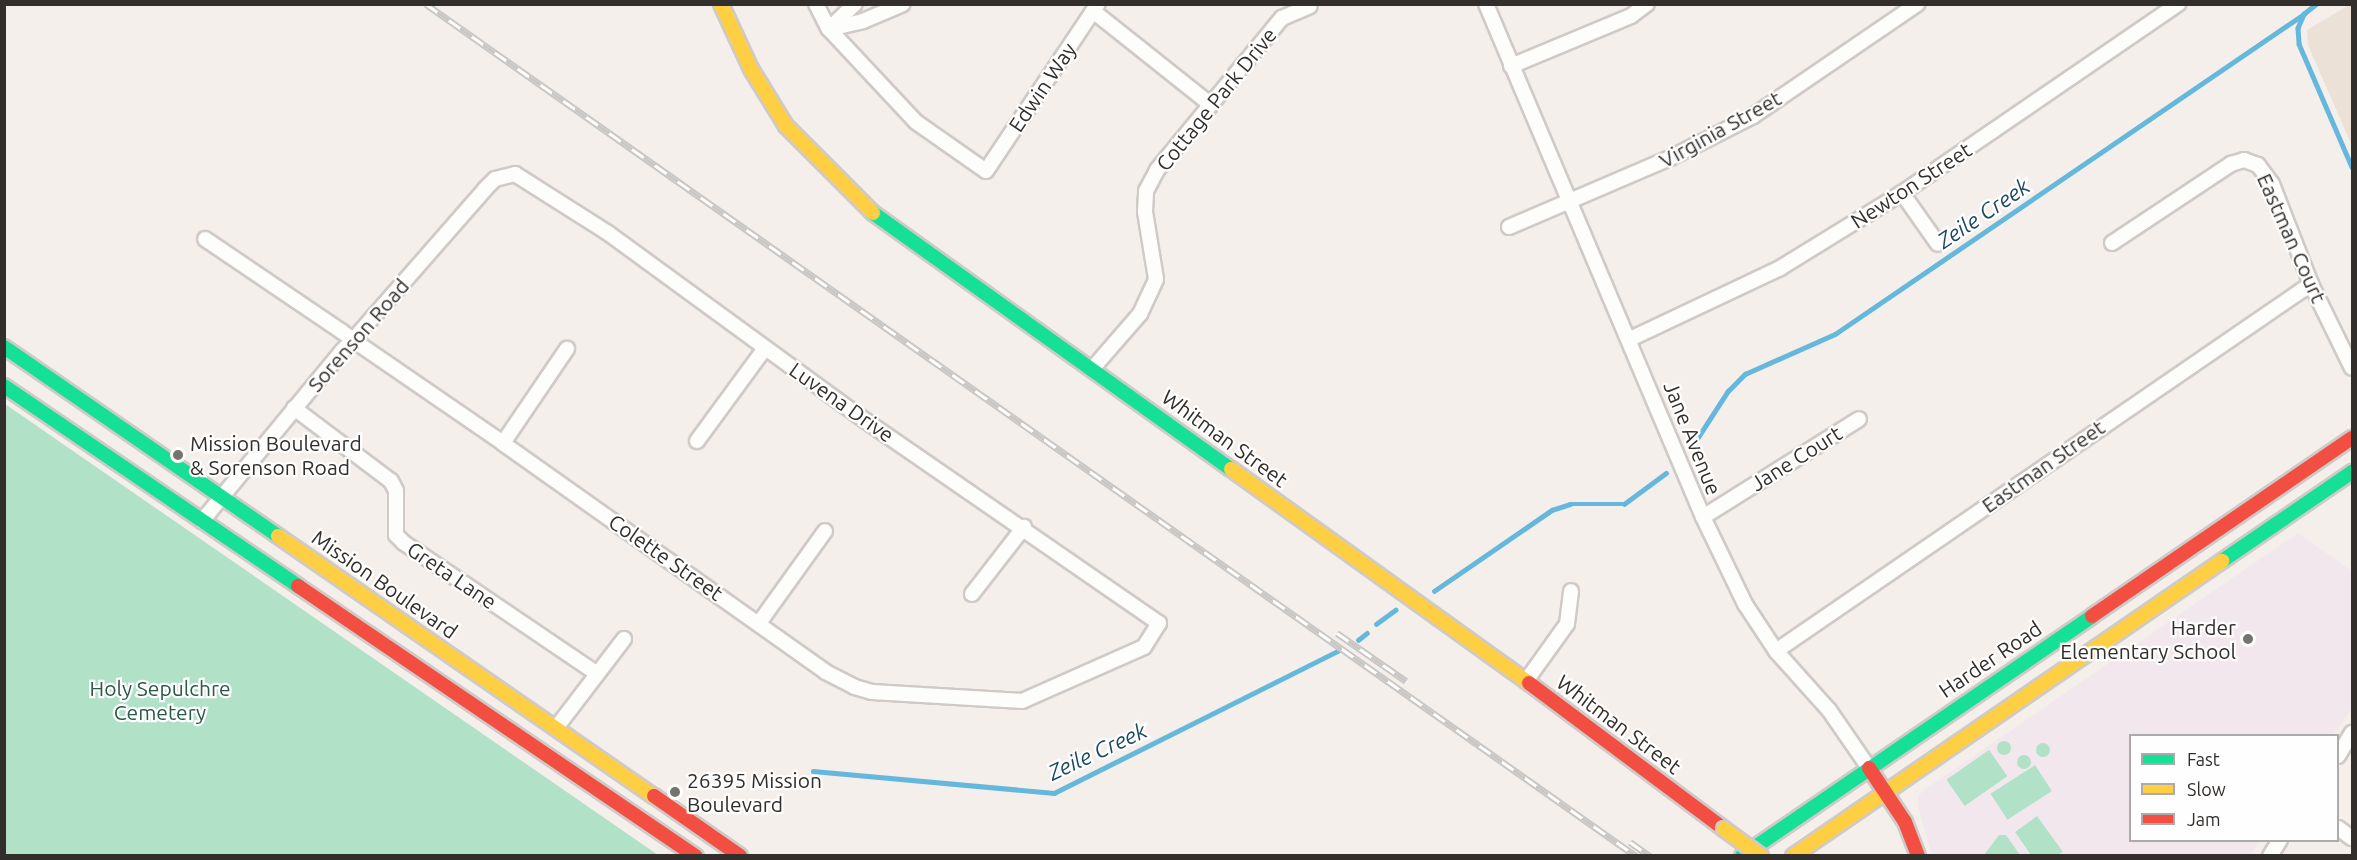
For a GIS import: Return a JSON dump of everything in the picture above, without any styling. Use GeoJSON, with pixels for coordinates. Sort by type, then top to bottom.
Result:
{"type":"FeatureCollection","features":[{"type":"Feature","properties":{"kind":"main road","name":"Whitman Street"},"geometry":{"type":"LineString","coordinates":[[721,4],[768,99],[832,179],[888,225],[1093,368],[1526,681],[1761,855]]}},
{"type":"Feature","properties":{"kind":"main road","name":"Mission Boulevard"},"geometry":{"type":"LineString","coordinates":[[4,348],[740,855]]}},
{"type":"Feature","properties":{"kind":"main road"},"geometry":{"type":"LineString","coordinates":[[4,386],[696,855]]}},
{"type":"Feature","properties":{"kind":"main road","name":"Harder Road"},"geometry":{"type":"LineString","coordinates":[[1742,855],[2352,438]]}},
{"type":"Feature","properties":{"kind":"main road"},"geometry":{"type":"LineString","coordinates":[[1793,855],[1887,793],[2352,472]]}},
{"type":"Feature","properties":{"kind":"main road","name":"Jane Avenue"},"geometry":{"type":"LineString","coordinates":[[1869,768],[1912,834],[1918,855]]}},
{"type":"Feature","properties":{"kind":"street"},"geometry":{"type":"LineString","coordinates":[[816,4],[829,29]]}},
{"type":"Feature","properties":{"kind":"street"},"geometry":{"type":"LineString","coordinates":[[829,29],[855,4]]}},
{"type":"Feature","properties":{"kind":"street"},"geometry":{"type":"LineString","coordinates":[[829,29],[863,21],[903,4]]}},
{"type":"Feature","properties":{"kind":"street","name":"Jane Avenue"},"geometry":{"type":"LineString","coordinates":[[1486,4],[1630,339],[1703,517],[1745,604],[1776,651],[1829,710],[1869,768]]}},
{"type":"Feature","properties":{"kind":"street"},"geometry":{"type":"LineString","coordinates":[[1511,66],[1631,16],[1647,4]]}},
{"type":"Feature","properties":{"kind":"street","name":"Virginia Street"},"geometry":{"type":"LineString","coordinates":[[1509,227],[1570,202],[1753,116],[1917,4]]}},
{"type":"Feature","properties":{"kind":"street","name":"Newton Street"},"geometry":{"type":"LineString","coordinates":[[1630,339],[1780,268],[1902,194],[2178,4]]}},
{"type":"Feature","properties":{"kind":"street","name":"Cottage Park Drive"},"geometry":{"type":"LineString","coordinates":[[1093,368],[1140,314],[1156,279],[1146,192],[1157,170],[1282,18],[1310,6]]}},
{"type":"Feature","properties":{"kind":"street"},"geometry":{"type":"LineString","coordinates":[[1096,8],[1211,105]]}},
{"type":"Feature","properties":{"kind":"street","name":"Edwin Way"},"geometry":{"type":"LineString","coordinates":[[829,29],[916,122],[986,171],[1096,8]]}},
{"type":"Feature","properties":{"kind":"street","name":"Eastman Court"},"geometry":{"type":"LineString","coordinates":[[2112,243],[2206,179],[2244,160],[2258,165],[2272,183],[2311,284],[2352,368]]}},
{"type":"Feature","properties":{"kind":"street","name":"Sorenson Road"},"geometry":{"type":"LineString","coordinates":[[202,521],[294,408],[495,179],[514,174],[527,179]]}},
{"type":"Feature","properties":{"kind":"street","name":"Luvena Drive"},"geometry":{"type":"LineString","coordinates":[[527,179],[608,233],[765,348],[1159,623]]}},
{"type":"Feature","properties":{"kind":"street"},"geometry":{"type":"LineString","coordinates":[[1902,194],[1938,243]]}},
{"type":"Feature","properties":{"kind":"street","name":"Colette Street"},"geometry":{"type":"LineString","coordinates":[[205,239],[503,443],[759,622],[826,672],[872,692],[1008,703],[1036,697],[1144,646],[1159,623]]}},
{"type":"Feature","properties":{"kind":"street","name":"Eastman Street"},"geometry":{"type":"LineString","coordinates":[[1776,651],[2311,284]]}},
{"type":"Feature","properties":{"kind":"street"},"geometry":{"type":"LineString","coordinates":[[697,441],[765,348]]}},
{"type":"Feature","properties":{"kind":"street"},"geometry":{"type":"LineString","coordinates":[[503,443],[567,349]]}},
{"type":"Feature","properties":{"kind":"street","name":"Greta Lane"},"geometry":{"type":"LineString","coordinates":[[294,408],[391,481],[396,491],[396,535],[404,543],[596,673]]}},
{"type":"Feature","properties":{"kind":"street","name":"Jane Court"},"geometry":{"type":"LineString","coordinates":[[1703,517],[1859,419]]}},
{"type":"Feature","properties":{"kind":"street"},"geometry":{"type":"LineString","coordinates":[[972,594],[1024,527]]}},
{"type":"Feature","properties":{"kind":"street"},"geometry":{"type":"LineString","coordinates":[[759,622],[825,531]]}},
{"type":"Feature","properties":{"kind":"street"},"geometry":{"type":"LineString","coordinates":[[1526,681],[1568,624],[1571,591]]}},
{"type":"Feature","properties":{"kind":"street"},"geometry":{"type":"LineString","coordinates":[[556,728],[624,639]]}},
{"type":"Feature","properties":{"kind":"street"},"geometry":{"type":"LineString","coordinates":[[2339,753],[2352,733]]}},
{"type":"Feature","properties":{"kind":"street"},"geometry":{"type":"LineString","coordinates":[[2339,829],[2352,838]]}},
{"type":"Feature","properties":{"kind":"street"},"geometry":{"type":"LineString","coordinates":[[2270,855],[2279,842]]}},
{"type":"Feature","properties":{"kind":"shaded area"},"geometry":{"type":"Polygon","coordinates":[[[2352,5],[2352,146],[2308,45],[2307,30],[2352,5]]]}},
{"type":"Feature","properties":{"kind":"shaded area","name":"Harder Elementary School"},"geometry":{"type":"Polygon","coordinates":[[[2298,533],[2352,571],[2352,708],[2334,734],[2129,734],[2129,842],[2259,842],[2250,855],[1932,855],[1918,806],[1918,796],[2298,533]]]}},
{"type":"Feature","properties":{"kind":"green space","name":"Holy Sepulchre Cemetery"},"geometry":{"type":"Polygon","coordinates":[[[5,404],[658,855],[5,855],[5,404]]]}},
{"type":"Feature","properties":{"kind":"green space"},"geometry":{"type":"Polygon","coordinates":[[[2001,741],[2007,741],[2011,748],[2007,755],[2001,755],[1997,751],[1997,745],[2001,741]]]}},
{"type":"Feature","properties":{"kind":"green space"},"geometry":{"type":"Polygon","coordinates":[[[2040,743],[2046,743],[2050,750],[2046,757],[2040,757],[2036,753],[2036,747],[2040,743]]]}},
{"type":"Feature","properties":{"kind":"green space"},"geometry":{"type":"Polygon","coordinates":[[[1989,750],[2007,776],[1965,806],[1946,780],[1989,750]]]}},
{"type":"Feature","properties":{"kind":"green space"},"geometry":{"type":"Polygon","coordinates":[[[2021,755],[2027,755],[2031,762],[2027,769],[2021,769],[2017,765],[2017,759],[2021,755]]]}},
{"type":"Feature","properties":{"kind":"green space"},"geometry":{"type":"Polygon","coordinates":[[[2035,765],[2052,791],[2007,820],[1991,794],[2035,765]]]}},
{"type":"Feature","properties":{"kind":"green space"},"geometry":{"type":"Polygon","coordinates":[[[2037,816],[2063,852],[2057,855],[2031,855],[2015,832],[2037,816]]]}},
{"type":"Feature","properties":{"kind":"green space"},"geometry":{"type":"Polygon","coordinates":[[[1999,835],[2006,835],[2020,855],[1984,855],[1999,835]]]}},
{"type":"Feature","properties":{"kind":"waterway","name":"Zeile Creek"},"geometry":{"type":"LineString","coordinates":[[2317,4],[2304,14],[2298,28],[2299,44],[2352,167]]}},
{"type":"Feature","properties":{"kind":"waterway","name":"Zeile Creek"},"geometry":{"type":"LineString","coordinates":[[1693,445],[1728,391],[1745,374],[1835,334],[2304,14]]}},
{"type":"Feature","properties":{"kind":"waterway","name":"Zeile Creek"},"geometry":{"type":"LineString","coordinates":[[1434,591],[1552,510],[1570,504],[1624,504],[1666,473]]}},
{"type":"Feature","properties":{"kind":"waterway","name":"Zeile Creek"},"geometry":{"type":"LineString","coordinates":[[1376,624],[1395,610]]}},
{"type":"Feature","properties":{"kind":"waterway","name":"Zeile Creek"},"geometry":{"type":"LineString","coordinates":[[1358,640],[1367,633]]}},
{"type":"Feature","properties":{"kind":"waterway","name":"Zeile Creek"},"geometry":{"type":"LineString","coordinates":[[813,771],[1054,793],[1338,651]]}},
{"type":"Feature","properties":{"kind":"railway"},"geometry":{"type":"LineString","coordinates":[[426,4],[1636,856]]}},
{"type":"Feature","properties":{"kind":"railway"},"geometry":{"type":"LineString","coordinates":[[1337,633],[1406,681]]}},
{"type":"Feature","properties":{"kind":"railway"},"geometry":{"type":"LineString","coordinates":[[1630,842],[1650,856]]}},
{"type":"Feature","properties":{"kind":"traffic: fast"},"geometry":{"type":"LineString","coordinates":[[873,213],[1231,469]]}},
{"type":"Feature","properties":{"kind":"traffic: fast"},"geometry":{"type":"LineString","coordinates":[[4,347],[278,536]]}},
{"type":"Feature","properties":{"kind":"traffic: fast"},"geometry":{"type":"LineString","coordinates":[[4,386],[298,586]]}},
{"type":"Feature","properties":{"kind":"traffic: fast"},"geometry":{"type":"LineString","coordinates":[[2222,561],[2352,472]]}},
{"type":"Feature","properties":{"kind":"traffic: fast"},"geometry":{"type":"LineString","coordinates":[[1742,856],[2092,616]]}},
{"type":"Feature","properties":{"kind":"traffic: slow"},"geometry":{"type":"LineString","coordinates":[[721,4],[751,69],[786,126],[873,213]]}},
{"type":"Feature","properties":{"kind":"traffic: slow"},"geometry":{"type":"LineString","coordinates":[[1231,469],[1529,683]]}},
{"type":"Feature","properties":{"kind":"traffic: slow"},"geometry":{"type":"LineString","coordinates":[[278,536],[654,796]]}},
{"type":"Feature","properties":{"kind":"traffic: slow"},"geometry":{"type":"LineString","coordinates":[[1793,856],[2222,561]]}},
{"type":"Feature","properties":{"kind":"traffic: slow"},"geometry":{"type":"LineString","coordinates":[[1724,829],[1761,856]]}},
{"type":"Feature","properties":{"kind":"traffic: jam"},"geometry":{"type":"LineString","coordinates":[[2092,616],[2352,438]]}},
{"type":"Feature","properties":{"kind":"traffic: jam"},"geometry":{"type":"LineString","coordinates":[[298,586],[696,856]]}},
{"type":"Feature","properties":{"kind":"traffic: jam"},"geometry":{"type":"LineString","coordinates":[[1529,683],[1724,829]]}},
{"type":"Feature","properties":{"kind":"traffic: jam"},"geometry":{"type":"LineString","coordinates":[[1869,768],[1905,822],[1918,856]]}},
{"type":"Feature","properties":{"kind":"traffic: jam"},"geometry":{"type":"LineString","coordinates":[[654,796],[740,856]]}},
{"type":"Feature","properties":{"kind":"place","name":"Mission Boulevard & Sorenson Road"},"geometry":{"type":"Point","coordinates":[178,455]}},
{"type":"Feature","properties":{"kind":"place","name":"Harder Elementary School"},"geometry":{"type":"Point","coordinates":[2248,639]}},
{"type":"Feature","properties":{"kind":"place","name":"26395 Mission Boulevard"},"geometry":{"type":"Point","coordinates":[675,792]}}]}
